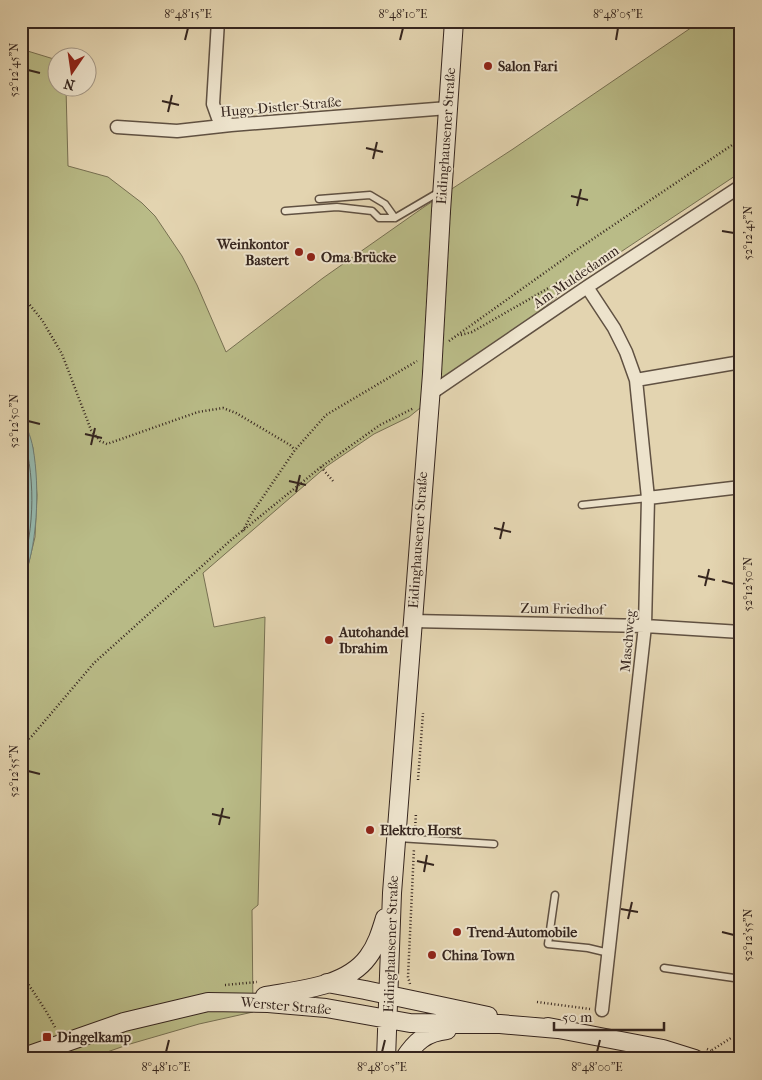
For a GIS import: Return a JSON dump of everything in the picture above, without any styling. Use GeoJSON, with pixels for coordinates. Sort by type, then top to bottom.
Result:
{"type":"FeatureCollection","features":[{"type":"Feature","properties":{"kind":"main road","name":"Eidinghausener Straße"},"geometry":{"type":"LineString","coordinates":[[386,1059],[392,893],[432,374],[454,21]]}},
{"type":"Feature","properties":{"kind":"main road"},"geometry":{"type":"LineString","coordinates":[[238,1002],[327,984],[357,969],[368,958],[380,935],[392,893]]}},
{"type":"Feature","properties":{"kind":"main road","name":"Werster Straße"},"geometry":{"type":"LineString","coordinates":[[327,984],[663,1050],[695,1059]]}},
{"type":"Feature","properties":{"kind":"main road","name":"Werster Straße"},"geometry":{"type":"LineString","coordinates":[[21,1058],[124,1022],[208,1002],[238,1002],[326,1008],[410,1023],[500,1024],[558,1029]]}},
{"type":"Feature","properties":{"kind":"main road"},"geometry":{"type":"LineString","coordinates":[[404,1059],[414,1045],[424,1036],[437,1031],[500,1024]]}},
{"type":"Feature","properties":{"kind":"street"},"geometry":{"type":"LineString","coordinates":[[218,21],[213,104],[218,118],[230,125]]}},
{"type":"Feature","properties":{"kind":"street","name":"Hugo-Distler-Straße"},"geometry":{"type":"LineString","coordinates":[[117,127],[177,131],[448,108]]}},
{"type":"Feature","properties":{"kind":"street","name":"Am Muldedamm"},"geometry":{"type":"LineString","coordinates":[[430,394],[587,287],[741,186]]}},
{"type":"Feature","properties":{"kind":"street","name":"Maschweg"},"geometry":{"type":"LineString","coordinates":[[587,287],[614,328],[636,380],[648,498],[646,626],[609,953],[597,1010]]}},
{"type":"Feature","properties":{"kind":"street"},"geometry":{"type":"LineString","coordinates":[[636,380],[741,362]]}},
{"type":"Feature","properties":{"kind":"street"},"geometry":{"type":"LineString","coordinates":[[648,498],[741,487]]}},
{"type":"Feature","properties":{"kind":"street","name":"Zum Friedhof"},"geometry":{"type":"LineString","coordinates":[[412,621],[646,626],[741,632]]}},
{"type":"Feature","properties":{"kind":"lane"},"geometry":{"type":"LineString","coordinates":[[285,211],[337,207],[372,211],[379,218],[396,218],[442,190]]}},
{"type":"Feature","properties":{"kind":"lane"},"geometry":{"type":"LineString","coordinates":[[319,199],[370,195],[384,204],[396,218]]}},
{"type":"Feature","properties":{"kind":"lane"},"geometry":{"type":"LineString","coordinates":[[582,505],[648,498]]}},
{"type":"Feature","properties":{"kind":"lane"},"geometry":{"type":"LineString","coordinates":[[396,838],[494,844]]}},
{"type":"Feature","properties":{"kind":"lane"},"geometry":{"type":"LineString","coordinates":[[555,895],[548,944],[588,948],[609,953]]}},
{"type":"Feature","properties":{"kind":"lane"},"geometry":{"type":"LineString","coordinates":[[664,968],[741,980]]}},
{"type":"Feature","properties":{"kind":"lane"},"geometry":{"type":"LineString","coordinates":[[518,1056],[540,1059]]}},
{"type":"Feature","properties":{"kind":"path"},"geometry":{"type":"LineString","coordinates":[[449,342],[575,251],[741,139]]}},
{"type":"Feature","properties":{"kind":"path"},"geometry":{"type":"LineString","coordinates":[[457,336],[472,332],[559,282],[567,281],[587,287]]}},
{"type":"Feature","properties":{"kind":"path"},"geometry":{"type":"LineString","coordinates":[[21,294],[42,320],[62,354],[91,430],[100,441],[107,444],[198,412],[222,408],[236,413],[296,450]]}},
{"type":"Feature","properties":{"kind":"path"},"geometry":{"type":"LineString","coordinates":[[243,531],[252,513],[296,450],[326,415],[425,357]]}},
{"type":"Feature","properties":{"kind":"path"},"geometry":{"type":"LineString","coordinates":[[21,746],[32,736],[94,663],[243,531],[321,467],[380,424],[416,407],[430,394]]}},
{"type":"Feature","properties":{"kind":"path"},"geometry":{"type":"LineString","coordinates":[[321,467],[333,481]]}},
{"type":"Feature","properties":{"kind":"path"},"geometry":{"type":"LineString","coordinates":[[411,985],[408,977],[416,810]]}},
{"type":"Feature","properties":{"kind":"path"},"geometry":{"type":"LineString","coordinates":[[21,973],[56,1029]]}},
{"type":"Feature","properties":{"kind":"path"},"geometry":{"type":"LineString","coordinates":[[537,1002],[597,1010]]}},
{"type":"Feature","properties":{"kind":"path"},"geometry":{"type":"LineString","coordinates":[[712,1050],[731,1038]]}},
{"type":"Feature","properties":{"kind":"green space"},"geometry":{"type":"Polygon","coordinates":[[[701,21],[741,21],[741,172],[574,283],[409,417],[374,434],[327,466],[203,573],[214,627],[265,617],[258,905],[252,910],[253,1012],[199,1024],[87,1059],[21,1059],[21,585],[26,574],[35,537],[37,495],[33,448],[21,412],[21,49],[48,57],[48,98],[66,98],[68,166],[108,177],[142,203],[155,216],[182,256],[197,285],[226,352],[323,278],[424,207],[701,21]]]}},
{"type":"Feature","properties":{"kind":"water"},"geometry":{"type":"Polygon","coordinates":[[[21,412],[33,448],[37,499],[31,554],[21,585],[21,412]]]}},
{"type":"Feature","properties":{"kind":"place","name":"Salon Fari"},"geometry":{"type":"Point","coordinates":[488,66]}},
{"type":"Feature","properties":{"kind":"place","name":"Weinkontor Bastert"},"geometry":{"type":"Point","coordinates":[299,252]}},
{"type":"Feature","properties":{"kind":"place","name":"Oma Brücke"},"geometry":{"type":"Point","coordinates":[311,257]}},
{"type":"Feature","properties":{"kind":"place","name":"Autohandel Ibrahim"},"geometry":{"type":"Point","coordinates":[329,640]}},
{"type":"Feature","properties":{"kind":"place","name":"Elektro Horst"},"geometry":{"type":"Point","coordinates":[370,830]}},
{"type":"Feature","properties":{"kind":"place","name":"Trend-Automobile"},"geometry":{"type":"Point","coordinates":[457,932]}},
{"type":"Feature","properties":{"kind":"place","name":"China Town"},"geometry":{"type":"Point","coordinates":[432,955]}},
{"type":"Feature","properties":{"kind":"place","name":"Dingelkamp"},"geometry":{"type":"Point","coordinates":[47,1037]}}]}
